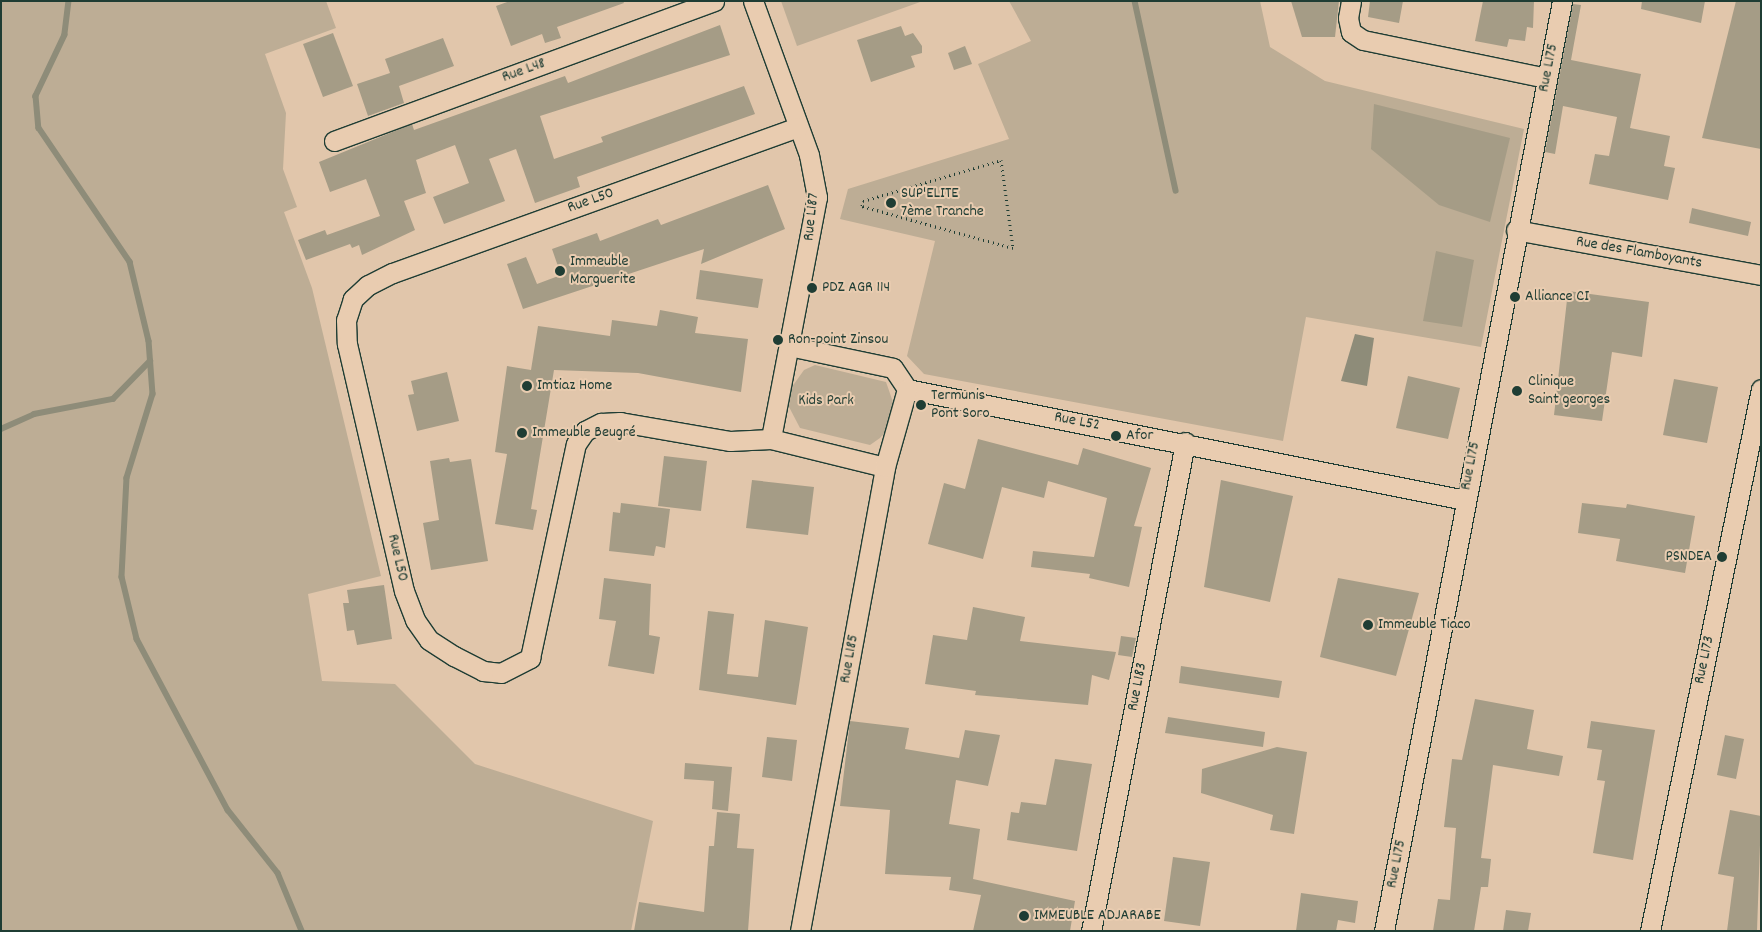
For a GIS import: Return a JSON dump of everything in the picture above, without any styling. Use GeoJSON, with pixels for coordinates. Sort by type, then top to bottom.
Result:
{"type":"FeatureCollection","features":[{"type":"Feature","properties":{"kind":"street","name":"Rue L48"},"geometry":{"type":"LineString","coordinates":[[334,141],[714,1]]}},
{"type":"Feature","properties":{"kind":"street","name":"Rue L187"},"geometry":{"type":"LineString","coordinates":[[753,1],[809,155],[817,197],[771,439]]}},
{"type":"Feature","properties":{"kind":"street"},"geometry":{"type":"LineString","coordinates":[[1351,1],[1348,18],[1351,32],[1363,40],[1547,78]]}},
{"type":"Feature","properties":{"kind":"street","name":"Rue L175"},"geometry":{"type":"LineString","coordinates":[[1384,931],[1516,230],[1562,1]]}},
{"type":"Feature","properties":{"kind":"street","name":"Rue L50"},"geometry":{"type":"LineString","coordinates":[[798,127],[392,273],[368,285],[353,300],[346,320],[349,354],[415,620],[429,640],[483,671],[501,673],[530,658],[576,444],[585,431],[601,423],[620,422],[730,441],[771,439],[885,467]]}},
{"type":"Feature","properties":{"kind":"street","name":"Rue des Flamboyants"},"geometry":{"type":"LineString","coordinates":[[1516,230],[1761,275]]}},
{"type":"Feature","properties":{"kind":"street"},"geometry":{"type":"LineString","coordinates":[[789,346],[893,368],[907,389]]}},
{"type":"Feature","properties":{"kind":"street","name":"Rue L52"},"geometry":{"type":"LineString","coordinates":[[907,389],[1185,442],[1465,500]]}},
{"type":"Feature","properties":{"kind":"street","name":"Rue L185"},"geometry":{"type":"LineString","coordinates":[[800,931],[885,467],[907,389]]}},
{"type":"Feature","properties":{"kind":"street","name":"Rue L173"},"geometry":{"type":"LineString","coordinates":[[1650,931],[1761,389]]}},
{"type":"Feature","properties":{"kind":"street","name":"Rue L183"},"geometry":{"type":"LineString","coordinates":[[1091,931],[1185,442]]}},
{"type":"Feature","properties":{"kind":"path"},"geometry":{"type":"LineString","coordinates":[[1001,160],[1013,248],[872,209],[862,206],[863,202],[1001,160]]}},
{"type":"Feature","properties":{"kind":"green space"},"geometry":{"type":"Polygon","coordinates":[[[1,1],[326,1],[336,28],[265,54],[286,113],[283,169],[297,207],[284,212],[312,288],[381,576],[308,594],[322,681],[395,684],[475,764],[653,821],[631,931],[1,931],[1,1]]]}},
{"type":"Feature","properties":{"kind":"green space"},"geometry":{"type":"Polygon","coordinates":[[[781,1],[923,1],[797,46],[781,1]]]}},
{"type":"Feature","properties":{"kind":"green space"},"geometry":{"type":"Polygon","coordinates":[[[1009,1],[1260,1],[1270,47],[1325,81],[1524,129],[1481,347],[1306,317],[1283,441],[924,374],[907,356],[935,241],[840,219],[848,189],[1009,139],[978,64],[1031,41],[1009,1]]]}},
{"type":"Feature","properties":{"kind":"green space","name":"Kids Park"},"geometry":{"type":"Polygon","coordinates":[[[815,365],[886,382],[894,405],[888,429],[880,438],[870,445],[800,428],[788,405],[789,391],[804,370],[815,365]]]}},
{"type":"Feature","properties":{"kind":"shaded area"},"geometry":{"type":"Polygon","coordinates":[[[1355,334],[1374,338],[1367,386],[1341,381],[1355,334]]]}},
{"type":"Feature","properties":{"kind":"building"},"geometry":{"type":"Polygon","coordinates":[[[510,1],[623,1],[624,3],[557,27],[561,38],[545,43],[542,34],[511,46],[496,6],[510,1]]]}},
{"type":"Feature","properties":{"kind":"building"},"geometry":{"type":"Polygon","coordinates":[[[1291,1],[1339,1],[1335,37],[1302,37],[1291,1]]]}},
{"type":"Feature","properties":{"kind":"building"},"geometry":{"type":"Polygon","coordinates":[[[1370,1],[1403,1],[1399,23],[1368,17],[1370,1]]]}},
{"type":"Feature","properties":{"kind":"building"},"geometry":{"type":"Polygon","coordinates":[[[1483,1],[1534,1],[1533,28],[1527,27],[1525,41],[1509,39],[1507,47],[1475,41],[1483,1]]]}},
{"type":"Feature","properties":{"kind":"building"},"geometry":{"type":"Polygon","coordinates":[[[1642,1],[1705,1],[1701,23],[1641,9],[1642,1]]]}},
{"type":"Feature","properties":{"kind":"building"},"geometry":{"type":"Polygon","coordinates":[[[1736,1],[1761,1],[1761,149],[1702,138],[1736,1]]]}},
{"type":"Feature","properties":{"kind":"building"},"geometry":{"type":"Polygon","coordinates":[[[1573,4],[1581,5],[1571,60],[1641,74],[1630,128],[1670,136],[1664,166],[1675,168],[1668,200],[1589,184],[1595,154],[1609,156],[1617,117],[1563,106],[1555,154],[1545,152],[1573,4]]]}},
{"type":"Feature","properties":{"kind":"building"},"geometry":{"type":"Polygon","coordinates":[[[720,25],[730,55],[540,116],[554,159],[603,142],[601,137],[744,86],[755,114],[577,177],[580,187],[535,203],[516,149],[489,159],[505,201],[444,224],[433,197],[469,183],[455,145],[416,160],[426,193],[404,201],[415,230],[362,255],[359,245],[352,248],[350,244],[306,260],[298,240],[325,230],[327,235],[380,216],[366,179],[330,192],[319,162],[412,124],[414,130],[565,76],[568,83],[720,25]]]}},
{"type":"Feature","properties":{"kind":"building"},"geometry":{"type":"Polygon","coordinates":[[[901,26],[905,36],[913,33],[922,46],[922,53],[911,56],[915,67],[871,82],[857,40],[901,26]]]}},
{"type":"Feature","properties":{"kind":"building"},"geometry":{"type":"Polygon","coordinates":[[[333,33],[353,86],[323,97],[303,44],[333,33]]]}},
{"type":"Feature","properties":{"kind":"building"},"geometry":{"type":"Polygon","coordinates":[[[443,38],[454,66],[399,86],[404,103],[368,116],[357,84],[390,73],[385,59],[443,38]]]}},
{"type":"Feature","properties":{"kind":"building"},"geometry":{"type":"Polygon","coordinates":[[[965,46],[972,64],[954,70],[948,53],[965,46]]]}},
{"type":"Feature","properties":{"kind":"building"},"geometry":{"type":"Polygon","coordinates":[[[1374,104],[1510,138],[1490,222],[1439,205],[1371,149],[1374,104]]]}},
{"type":"Feature","properties":{"kind":"building"},"geometry":{"type":"Polygon","coordinates":[[[768,185],[785,229],[701,264],[704,249],[523,309],[507,264],[526,257],[537,284],[561,275],[552,249],[597,233],[600,241],[658,219],[661,225],[768,185]]]}},
{"type":"Feature","properties":{"kind":"building"},"geometry":{"type":"Polygon","coordinates":[[[1692,208],[1751,222],[1748,236],[1689,223],[1692,208]]]}},
{"type":"Feature","properties":{"kind":"building"},"geometry":{"type":"Polygon","coordinates":[[[1436,251],[1474,260],[1462,327],[1423,321],[1436,251]]]}},
{"type":"Feature","properties":{"kind":"building"},"geometry":{"type":"Polygon","coordinates":[[[700,270],[763,279],[758,308],[696,299],[700,270]]]}},
{"type":"Feature","properties":{"kind":"building"},"geometry":{"type":"Polygon","coordinates":[[[1568,291],[1649,302],[1642,357],[1612,352],[1602,421],[1554,415],[1568,291]]]}},
{"type":"Feature","properties":{"kind":"building"},"geometry":{"type":"Polygon","coordinates":[[[660,310],[698,317],[695,333],[748,339],[741,392],[638,373],[554,370],[531,509],[537,510],[533,530],[495,524],[507,454],[495,452],[507,366],[531,370],[538,326],[610,336],[612,320],[657,326],[660,310]]]}},
{"type":"Feature","properties":{"kind":"building"},"geometry":{"type":"Polygon","coordinates":[[[447,372],[459,421],[417,431],[408,395],[414,394],[411,381],[447,372]]]}},
{"type":"Feature","properties":{"kind":"building"},"geometry":{"type":"Polygon","coordinates":[[[1408,376],[1460,388],[1448,439],[1396,428],[1408,376]]]}},
{"type":"Feature","properties":{"kind":"building"},"geometry":{"type":"Polygon","coordinates":[[[1674,379],[1718,387],[1707,443],[1663,435],[1674,379]]]}},
{"type":"Feature","properties":{"kind":"building"},"geometry":{"type":"Polygon","coordinates":[[[978,439],[1078,465],[1083,448],[1151,468],[1134,526],[1142,527],[1129,587],[1089,578],[1090,574],[1031,567],[1033,551],[1094,557],[1107,498],[1048,481],[1044,498],[1002,487],[983,559],[928,544],[944,483],[965,489],[978,439]]]}},
{"type":"Feature","properties":{"kind":"building"},"geometry":{"type":"Polygon","coordinates":[[[664,456],[707,461],[701,511],[658,506],[664,456]]]}},
{"type":"Feature","properties":{"kind":"building"},"geometry":{"type":"Polygon","coordinates":[[[449,458],[450,462],[471,459],[488,561],[431,570],[423,523],[439,520],[430,461],[449,458]]]}},
{"type":"Feature","properties":{"kind":"building"},"geometry":{"type":"Polygon","coordinates":[[[752,480],[814,487],[808,535],[746,528],[752,480]]]}},
{"type":"Feature","properties":{"kind":"building"},"geometry":{"type":"Polygon","coordinates":[[[1221,480],[1293,496],[1270,602],[1204,587],[1221,480]]]}},
{"type":"Feature","properties":{"kind":"building"},"geometry":{"type":"Polygon","coordinates":[[[621,503],[670,509],[665,548],[656,546],[654,556],[609,551],[613,512],[620,513],[621,503]]]}},
{"type":"Feature","properties":{"kind":"building"},"geometry":{"type":"Polygon","coordinates":[[[1582,503],[1626,508],[1627,504],[1695,516],[1685,573],[1616,561],[1620,539],[1578,533],[1582,503]]]}},
{"type":"Feature","properties":{"kind":"building"},"geometry":{"type":"Polygon","coordinates":[[[604,578],[651,584],[649,635],[660,637],[654,674],[608,666],[616,621],[599,619],[604,578]]]}},
{"type":"Feature","properties":{"kind":"building","name":"Immeuble Tiaco"},"geometry":{"type":"Polygon","coordinates":[[[1338,578],[1419,593],[1396,676],[1320,657],[1338,578]]]}},
{"type":"Feature","properties":{"kind":"building"},"geometry":{"type":"Polygon","coordinates":[[[384,585],[392,639],[357,645],[354,630],[347,631],[343,603],[349,603],[347,590],[384,585]]]}},
{"type":"Feature","properties":{"kind":"building"},"geometry":{"type":"Polygon","coordinates":[[[973,607],[1025,617],[1020,641],[1116,652],[1109,680],[1092,675],[1088,705],[975,695],[976,691],[925,684],[933,635],[967,640],[973,607]]]}},
{"type":"Feature","properties":{"kind":"building"},"geometry":{"type":"Polygon","coordinates":[[[708,611],[734,614],[727,674],[758,677],[765,620],[808,627],[796,705],[699,690],[708,611]]]}},
{"type":"Feature","properties":{"kind":"building"},"geometry":{"type":"Polygon","coordinates":[[[1121,636],[1136,638],[1132,657],[1118,655],[1121,636]]]}},
{"type":"Feature","properties":{"kind":"building"},"geometry":{"type":"Polygon","coordinates":[[[1181,666],[1282,681],[1279,698],[1179,683],[1181,666]]]}},
{"type":"Feature","properties":{"kind":"building"},"geometry":{"type":"Polygon","coordinates":[[[1475,699],[1534,710],[1527,749],[1563,756],[1559,776],[1493,765],[1481,858],[1491,859],[1488,887],[1481,887],[1474,931],[1433,931],[1438,899],[1450,900],[1456,828],[1444,827],[1452,759],[1462,760],[1475,699]]]}},
{"type":"Feature","properties":{"kind":"building"},"geometry":{"type":"Polygon","coordinates":[[[1168,717],[1265,732],[1263,747],[1165,733],[1168,717]]]}},
{"type":"Feature","properties":{"kind":"building"},"geometry":{"type":"Polygon","coordinates":[[[850,721],[909,728],[905,749],[959,758],[965,730],[1000,735],[988,786],[956,780],[949,824],[980,829],[973,879],[1075,901],[1070,931],[973,931],[981,895],[949,890],[951,877],[885,874],[890,810],[840,806],[850,721]]]}},
{"type":"Feature","properties":{"kind":"building"},"geometry":{"type":"Polygon","coordinates":[[[1591,721],[1655,730],[1633,860],[1593,853],[1605,781],[1597,780],[1602,750],[1587,748],[1591,721]]]}},
{"type":"Feature","properties":{"kind":"building"},"geometry":{"type":"Polygon","coordinates":[[[1725,735],[1744,739],[1736,779],[1717,775],[1725,735]]]}},
{"type":"Feature","properties":{"kind":"building"},"geometry":{"type":"Polygon","coordinates":[[[767,737],[797,740],[792,781],[762,777],[767,737]]]}},
{"type":"Feature","properties":{"kind":"building"},"geometry":{"type":"Polygon","coordinates":[[[1277,747],[1307,752],[1294,834],[1270,830],[1273,815],[1201,793],[1202,769],[1277,747]]]}},
{"type":"Feature","properties":{"kind":"building"},"geometry":{"type":"Polygon","coordinates":[[[1055,759],[1092,764],[1077,851],[1007,840],[1011,812],[1019,813],[1021,802],[1046,805],[1055,759]]]}},
{"type":"Feature","properties":{"kind":"building"},"geometry":{"type":"Polygon","coordinates":[[[685,763],[732,767],[728,811],[712,809],[714,781],[684,779],[685,763]]]}},
{"type":"Feature","properties":{"kind":"building"},"geometry":{"type":"Polygon","coordinates":[[[1730,810],[1761,816],[1757,931],[1727,931],[1734,877],[1718,874],[1730,810]]]}},
{"type":"Feature","properties":{"kind":"building"},"geometry":{"type":"Polygon","coordinates":[[[717,812],[740,814],[737,848],[754,849],[748,931],[634,931],[639,902],[704,912],[709,846],[714,846],[717,812]]]}},
{"type":"Feature","properties":{"kind":"building"},"geometry":{"type":"Polygon","coordinates":[[[1173,857],[1210,862],[1200,926],[1164,921],[1173,857]]]}},
{"type":"Feature","properties":{"kind":"building"},"geometry":{"type":"Polygon","coordinates":[[[1301,893],[1358,901],[1355,923],[1338,920],[1336,931],[1296,931],[1301,893]]]}},
{"type":"Feature","properties":{"kind":"building"},"geometry":{"type":"Polygon","coordinates":[[[1506,910],[1531,913],[1528,931],[1503,931],[1506,910]]]}},
{"type":"Feature","properties":{"kind":"waterway"},"geometry":{"type":"LineString","coordinates":[[69,1],[65,35],[36,96],[39,128],[130,262],[149,341],[153,394],[127,478],[122,577],[137,639],[228,810],[278,873],[302,931]]}},
{"type":"Feature","properties":{"kind":"waterway"},"geometry":{"type":"LineString","coordinates":[[1135,1],[1176,191]]}},
{"type":"Feature","properties":{"kind":"waterway"},"geometry":{"type":"LineString","coordinates":[[1,429],[34,414],[113,399],[150,361]]}},
{"type":"Feature","properties":{"kind":"place","name":"SUP'ELITE 7ème Tranche"},"geometry":{"type":"Point","coordinates":[891,203]}},
{"type":"Feature","properties":{"kind":"place","name":"Immeuble Marguerite"},"geometry":{"type":"Point","coordinates":[560,271]}},
{"type":"Feature","properties":{"kind":"place","name":"PDZ AGR 114"},"geometry":{"type":"Point","coordinates":[812,288]}},
{"type":"Feature","properties":{"kind":"place","name":"Alliance CI"},"geometry":{"type":"Point","coordinates":[1515,297]}},
{"type":"Feature","properties":{"kind":"place","name":"Ron-point Zinsou"},"geometry":{"type":"Point","coordinates":[778,340]}},
{"type":"Feature","properties":{"kind":"place","name":"Imtiaz Home"},"geometry":{"type":"Point","coordinates":[527,386]}},
{"type":"Feature","properties":{"kind":"place","name":"Clinique Saint georges"},"geometry":{"type":"Point","coordinates":[1517,391]}},
{"type":"Feature","properties":{"kind":"place","name":"Termunis Pont Soro"},"geometry":{"type":"Point","coordinates":[921,405]}},
{"type":"Feature","properties":{"kind":"place","name":"Immeuble Beugré"},"geometry":{"type":"Point","coordinates":[522,433]}},
{"type":"Feature","properties":{"kind":"place","name":"Afor"},"geometry":{"type":"Point","coordinates":[1116,436]}},
{"type":"Feature","properties":{"kind":"place","name":"PSNDEA"},"geometry":{"type":"Point","coordinates":[1722,557]}},
{"type":"Feature","properties":{"kind":"place","name":"Immeuble Tiaco"},"geometry":{"type":"Point","coordinates":[1368,625]}},
{"type":"Feature","properties":{"kind":"place","name":"IMMEUBLE ADJARABE"},"geometry":{"type":"Point","coordinates":[1024,916]}}]}
